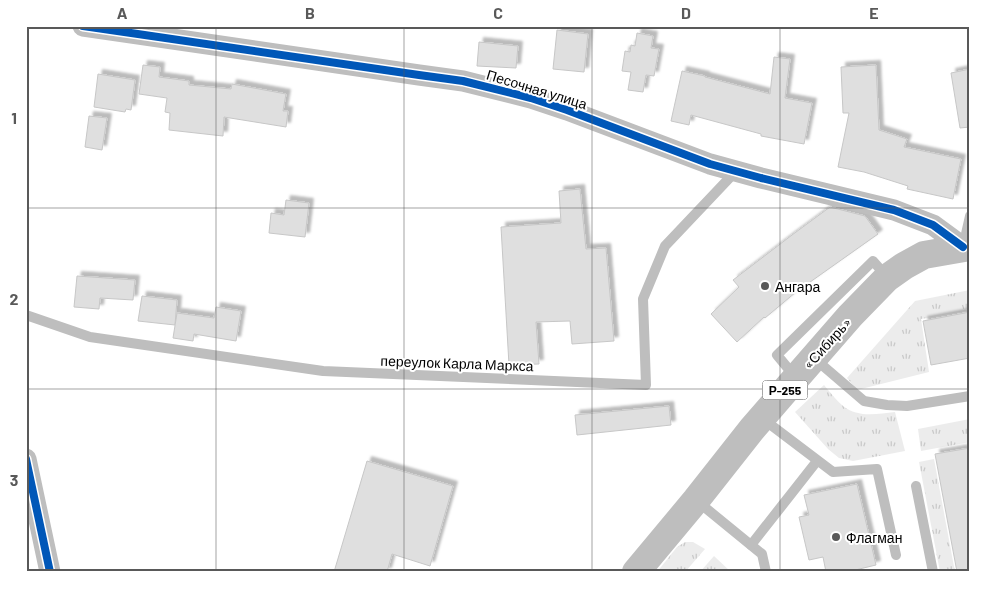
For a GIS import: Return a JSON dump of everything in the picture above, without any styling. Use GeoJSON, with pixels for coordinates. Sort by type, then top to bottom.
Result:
{"type":"FeatureCollection","features":[{"type":"Feature","properties":{"kind":"highway","name":"«Сибирь»"},"geometry":{"type":"LineString","coordinates":[[636,572],[796,378],[850,316],[887,278],[924,255],[966,247]]}},
{"type":"Feature","properties":{"kind":"street","name":"Песочная улица"},"geometry":{"type":"LineString","coordinates":[[83,26],[490,87],[567,110],[710,164],[894,210],[933,225],[966,247]]}},
{"type":"Feature","properties":{"kind":"street"},"geometry":{"type":"LineString","coordinates":[[26,459],[50,572]]}},
{"type":"Feature","properties":{"kind":"lane","name":"переулок Карла Маркса"},"geometry":{"type":"LineString","coordinates":[[26,315],[90,338],[323,371],[646,385],[643,300],[666,246],[736,171]]}},
{"type":"Feature","properties":{"kind":"lane"},"geometry":{"type":"LineString","coordinates":[[966,247],[970,216]]}},
{"type":"Feature","properties":{"kind":"lane"},"geometry":{"type":"LineString","coordinates":[[796,378],[777,356],[873,260],[887,278]]}},
{"type":"Feature","properties":{"kind":"lane"},"geometry":{"type":"LineString","coordinates":[[814,357],[864,401],[907,406],[970,396]]}},
{"type":"Feature","properties":{"kind":"lane"},"geometry":{"type":"LineString","coordinates":[[762,418],[833,472],[877,469],[896,555]]}},
{"type":"Feature","properties":{"kind":"lane"},"geometry":{"type":"LineString","coordinates":[[750,545],[817,460]]}},
{"type":"Feature","properties":{"kind":"lane"},"geometry":{"type":"LineString","coordinates":[[916,486],[933,572]]}},
{"type":"Feature","properties":{"kind":"lane"},"geometry":{"type":"LineString","coordinates":[[696,500],[762,554],[766,572]]}},
{"type":"Feature","properties":{"kind":"green space"},"geometry":{"type":"Polygon","coordinates":[[[970,290],[970,310],[921,319],[929,372],[857,390],[847,378],[915,301],[970,290]]]}},
{"type":"Feature","properties":{"kind":"green space"},"geometry":{"type":"Polygon","coordinates":[[[824,385],[835,399],[849,410],[861,414],[895,412],[905,451],[853,461],[839,458],[828,449],[795,412],[824,385]]]}},
{"type":"Feature","properties":{"kind":"green space"},"geometry":{"type":"Polygon","coordinates":[[[970,419],[970,442],[921,451],[918,429],[970,419]]]}},
{"type":"Feature","properties":{"kind":"green space"},"geometry":{"type":"Polygon","coordinates":[[[934,459],[955,572],[940,572],[919,462],[934,459]]]}},
{"type":"Feature","properties":{"kind":"green space"},"geometry":{"type":"Polygon","coordinates":[[[685,542],[693,542],[705,549],[685,572],[657,572],[677,547],[685,542]]]}},
{"type":"Feature","properties":{"kind":"green space"},"geometry":{"type":"Polygon","coordinates":[[[714,556],[731,572],[700,572],[714,556]]]}},
{"type":"Feature","properties":{"kind":"building"},"geometry":{"type":"Polygon","coordinates":[[[557,30],[588,34],[584,72],[553,69],[557,30]]]}},
{"type":"Feature","properties":{"kind":"building"},"geometry":{"type":"Polygon","coordinates":[[[637,33],[653,36],[651,48],[659,49],[654,76],[646,75],[643,92],[628,90],[631,72],[622,71],[625,51],[630,52],[631,45],[635,46],[637,33]]]}},
{"type":"Feature","properties":{"kind":"building"},"geometry":{"type":"Polygon","coordinates":[[[479,42],[518,46],[516,68],[477,66],[479,42]]]}},
{"type":"Feature","properties":{"kind":"building"},"geometry":{"type":"Polygon","coordinates":[[[774,57],[790,59],[785,98],[812,103],[804,144],[761,136],[761,134],[691,115],[689,125],[671,121],[682,71],[770,94],[774,57]]]}},
{"type":"Feature","properties":{"kind":"building"},"geometry":{"type":"Polygon","coordinates":[[[143,65],[160,67],[159,77],[189,81],[189,85],[231,89],[232,84],[286,94],[283,111],[288,111],[286,127],[224,117],[223,136],[169,130],[170,113],[165,112],[167,98],[139,94],[143,65]]]}},
{"type":"Feature","properties":{"kind":"building"},"geometry":{"type":"Polygon","coordinates":[[[876,65],[879,130],[907,139],[904,147],[961,159],[953,199],[907,189],[908,186],[864,172],[838,167],[849,113],[843,113],[841,67],[876,65]]]}},
{"type":"Feature","properties":{"kind":"building"},"geometry":{"type":"Polygon","coordinates":[[[970,69],[970,127],[960,128],[951,73],[970,69]]]}},
{"type":"Feature","properties":{"kind":"building"},"geometry":{"type":"Polygon","coordinates":[[[98,74],[135,80],[131,110],[126,109],[125,112],[94,107],[98,74]]]}},
{"type":"Feature","properties":{"kind":"building"},"geometry":{"type":"Polygon","coordinates":[[[89,116],[107,118],[102,150],[85,147],[89,116]]]}},
{"type":"Feature","properties":{"kind":"building"},"geometry":{"type":"Polygon","coordinates":[[[580,189],[586,249],[606,248],[614,341],[572,344],[570,321],[536,322],[539,364],[509,365],[501,227],[561,223],[559,191],[580,189]]]}},
{"type":"Feature","properties":{"kind":"building"},"geometry":{"type":"Polygon","coordinates":[[[286,200],[309,203],[305,237],[269,233],[271,213],[284,215],[286,200]]]}},
{"type":"Feature","properties":{"kind":"building"},"geometry":{"type":"Polygon","coordinates":[[[830,207],[865,216],[878,234],[796,292],[764,317],[737,342],[711,314],[739,287],[733,280],[830,207]]]}},
{"type":"Feature","properties":{"kind":"building"},"geometry":{"type":"Polygon","coordinates":[[[77,276],[135,280],[133,300],[100,298],[99,309],[74,307],[77,276]]]}},
{"type":"Feature","properties":{"kind":"building"},"geometry":{"type":"Polygon","coordinates":[[[142,296],[177,300],[175,325],[138,321],[142,296]]]}},
{"type":"Feature","properties":{"kind":"building"},"geometry":{"type":"Polygon","coordinates":[[[216,307],[241,311],[236,341],[194,334],[193,341],[173,338],[177,313],[214,318],[216,307]]]}},
{"type":"Feature","properties":{"kind":"building"},"geometry":{"type":"Polygon","coordinates":[[[970,312],[970,358],[931,365],[923,321],[970,312]]]}},
{"type":"Feature","properties":{"kind":"building"},"geometry":{"type":"Polygon","coordinates":[[[669,406],[671,425],[577,435],[575,415],[669,406]]]}},
{"type":"Feature","properties":{"kind":"building"},"geometry":{"type":"Polygon","coordinates":[[[970,448],[970,572],[957,572],[935,454],[970,448]]]}},
{"type":"Feature","properties":{"kind":"building"},"geometry":{"type":"Polygon","coordinates":[[[367,461],[453,486],[430,566],[392,554],[387,572],[334,572],[367,461]]]}},
{"type":"Feature","properties":{"kind":"building","name":"Флагман"},"geometry":{"type":"Polygon","coordinates":[[[857,484],[876,565],[847,572],[826,572],[823,557],[809,560],[799,517],[809,515],[804,495],[857,484]]]}},
{"type":"Feature","properties":{"kind":"cycle path"},"geometry":{"type":"LineString","coordinates":[[83,26],[463,81],[531,98],[710,164],[894,210],[933,225],[963,247]]}},
{"type":"Feature","properties":{"kind":"cycle path"},"geometry":{"type":"LineString","coordinates":[[26,459],[50,572]]}},
{"type":"Feature","properties":{"kind":"place","name":"Ангара"},"geometry":{"type":"Point","coordinates":[765,286]}},
{"type":"Feature","properties":{"kind":"place","name":"Флагман"},"geometry":{"type":"Point","coordinates":[836,537]}}]}
